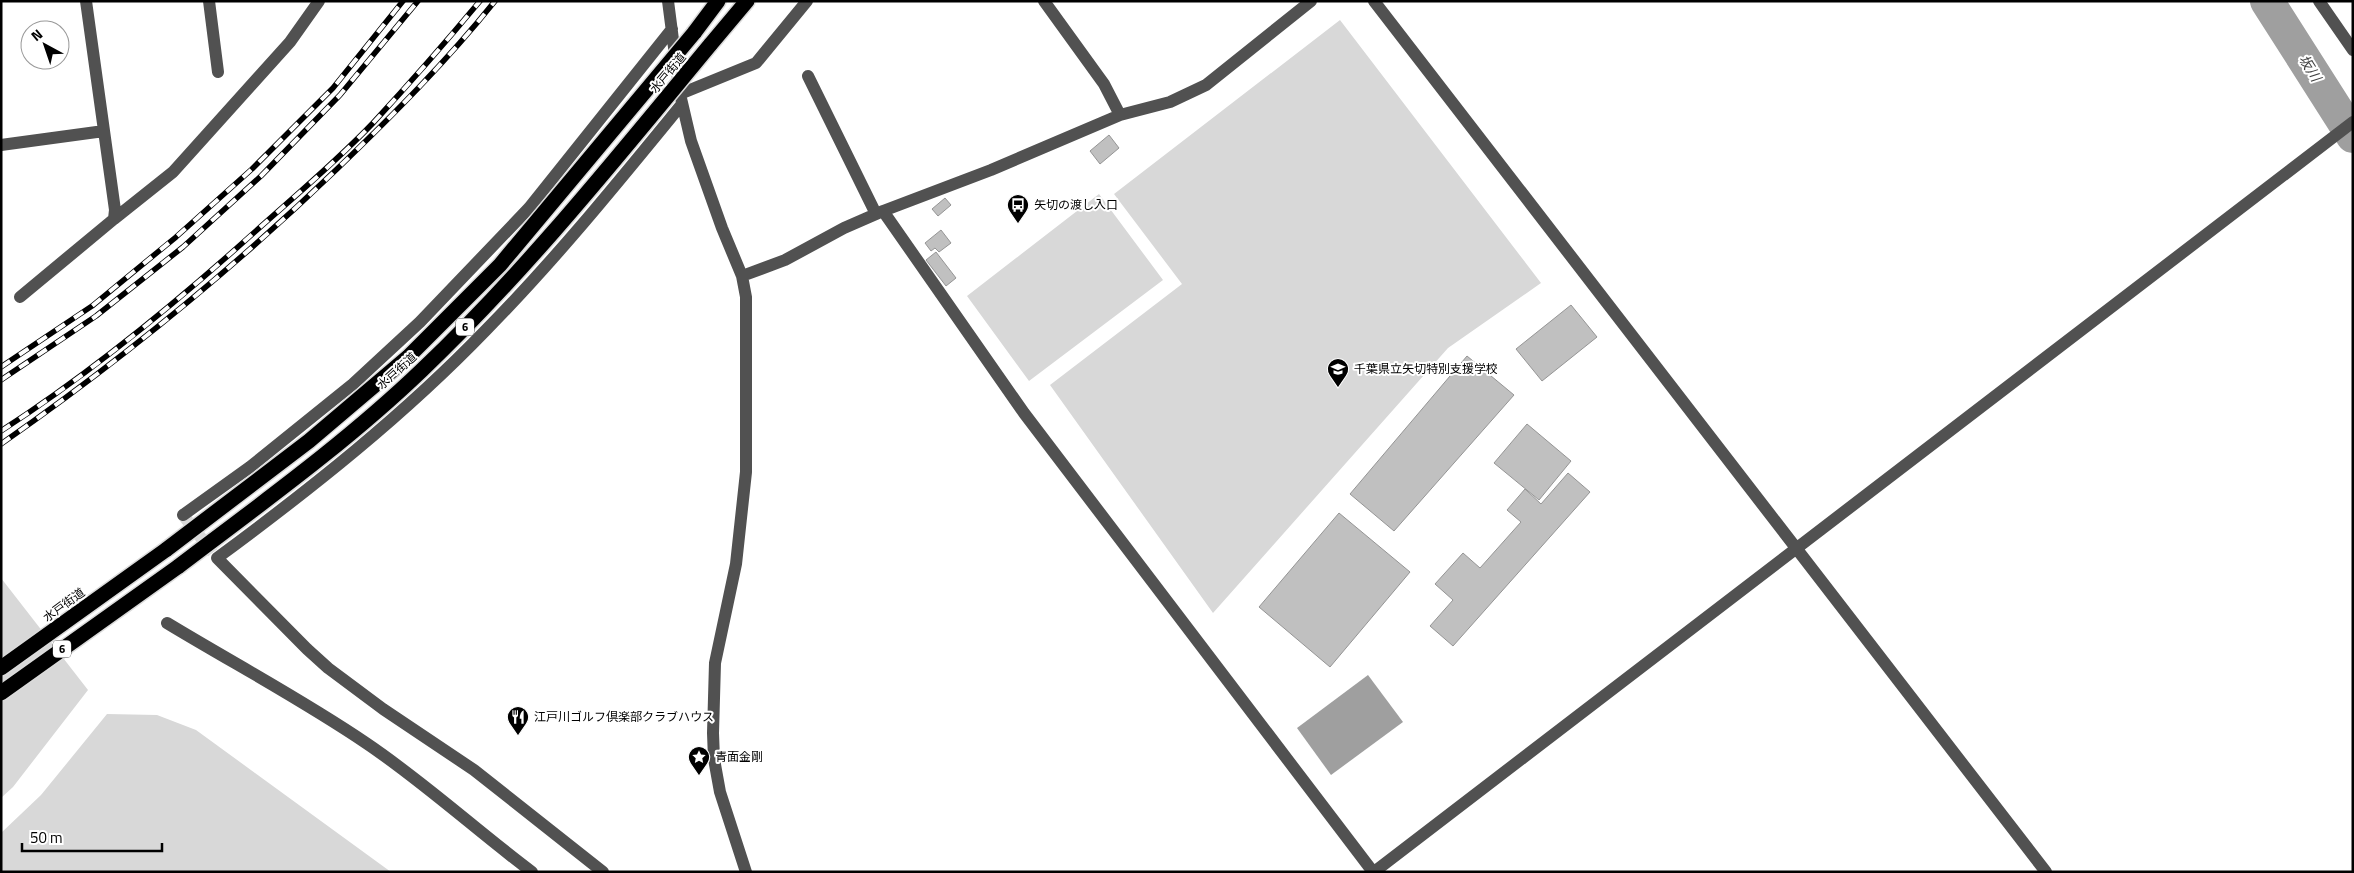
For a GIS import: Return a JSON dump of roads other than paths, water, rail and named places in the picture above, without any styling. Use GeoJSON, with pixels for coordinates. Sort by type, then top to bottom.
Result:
{"type":"FeatureCollection","features":[{"type":"Feature","properties":{"kind":"highway","name":"水戸街道"},"geometry":{"type":"LineString","coordinates":[[1,668],[167,549],[309,441],[408,357],[500,265],[694,33],[718,1]]}},
{"type":"Feature","properties":{"kind":"highway","name":"水戸街道"},"geometry":{"type":"LineString","coordinates":[[1,693],[179,566],[320,460],[422,370],[514,276],[748,1]]}},
{"type":"Feature","properties":{"kind":"street"},"geometry":{"type":"LineString","coordinates":[[86,1],[115,210],[114,219]]}},
{"type":"Feature","properties":{"kind":"street"},"geometry":{"type":"LineString","coordinates":[[210,1],[218,72]]}},
{"type":"Feature","properties":{"kind":"street"},"geometry":{"type":"LineString","coordinates":[[20,297],[173,172],[290,42],[319,1]]}},
{"type":"Feature","properties":{"kind":"street"},"geometry":{"type":"LineString","coordinates":[[668,1],[681,99],[691,141],[722,228],[742,276],[746,296],[746,472],[736,564],[715,663],[713,733],[714,760],[720,792],[746,872]]}},
{"type":"Feature","properties":{"kind":"street"},"geometry":{"type":"LineString","coordinates":[[603,872],[474,770],[383,709],[328,668],[217,558],[287,506],[384,427],[486,331],[580,228],[681,99],[756,64],[807,1]]}},
{"type":"Feature","properties":{"kind":"street"},"geometry":{"type":"LineString","coordinates":[[1044,1],[1104,84],[1120,115]]}},
{"type":"Feature","properties":{"kind":"street"},"geometry":{"type":"LineString","coordinates":[[742,276],[784,260],[844,228],[879,213],[992,170],[1120,115],[1170,102],[1206,85],[1311,1]]}},
{"type":"Feature","properties":{"kind":"street"},"geometry":{"type":"LineString","coordinates":[[1374,1],[2046,872]]}},
{"type":"Feature","properties":{"kind":"street"},"geometry":{"type":"LineString","coordinates":[[2319,1],[2353,50]]}},
{"type":"Feature","properties":{"kind":"street"},"geometry":{"type":"LineString","coordinates":[[183,516],[250,467],[354,384],[420,322],[529,208],[672,30]]}},
{"type":"Feature","properties":{"kind":"street"},"geometry":{"type":"LineString","coordinates":[[808,76],[879,213],[1024,413],[1373,872],[1795,547],[2353,122]]}},
{"type":"Feature","properties":{"kind":"street"},"geometry":{"type":"LineString","coordinates":[[1,145],[104,131]]}},
{"type":"Feature","properties":{"kind":"street"},"geometry":{"type":"LineString","coordinates":[[167,623],[366,743],[409,774],[532,872]]}},
{"type":"Feature","properties":{"kind":"waterway","name":"坂川"},"geometry":{"type":"LineString","coordinates":[[2267,1],[2353,136]]}},
{"type":"Feature","properties":{"kind":"tunnel"},"geometry":{"type":"LineString","coordinates":[[183,515],[217,558]]}},
{"type":"Feature","properties":{"kind":"railway"},"geometry":{"type":"LineString","coordinates":[[1,367],[92,306],[176,237],[252,169],[333,88],[403,1]]}},
{"type":"Feature","properties":{"kind":"railway"},"geometry":{"type":"LineString","coordinates":[[1,380],[96,316],[183,247],[261,176],[340,95],[418,1]]}},
{"type":"Feature","properties":{"kind":"railway"},"geometry":{"type":"LineString","coordinates":[[1,431],[66,387],[128,339],[189,290],[311,182],[373,123],[480,1]]}},
{"type":"Feature","properties":{"kind":"railway"},"geometry":{"type":"LineString","coordinates":[[1,444],[132,347],[257,243],[399,108],[458,45],[495,1]]}},
{"type":"Feature","properties":{"kind":"place","name":"矢切の渡し入口"},"geometry":{"type":"Point","coordinates":[1018,224]}},
{"type":"Feature","properties":{"kind":"place","name":"千葉県立矢切特別支援学校"},"geometry":{"type":"Point","coordinates":[1338,388]}},
{"type":"Feature","properties":{"kind":"place","name":"江戸川ゴルフ倶楽部クラブハウス"},"geometry":{"type":"Point","coordinates":[518,736]}},
{"type":"Feature","properties":{"kind":"place","name":"青面金剛"},"geometry":{"type":"Point","coordinates":[699,776]}}]}
